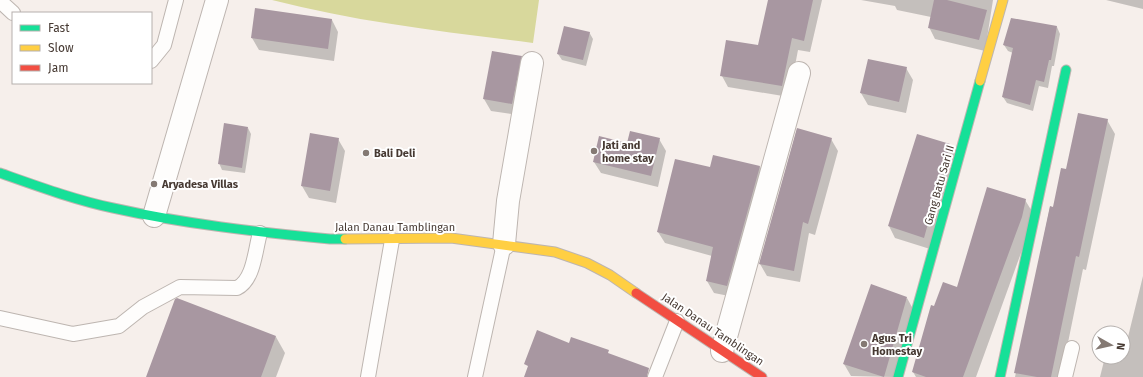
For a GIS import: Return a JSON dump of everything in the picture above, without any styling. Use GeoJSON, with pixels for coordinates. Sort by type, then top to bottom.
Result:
{"type":"FeatureCollection","features":[{"type":"Feature","properties":{"kind":"street"},"geometry":{"type":"LineString","coordinates":[[154,216],[217,0]]}},
{"type":"Feature","properties":{"kind":"street","name":"Gang Batu Sari II"},"geometry":{"type":"LineString","coordinates":[[898,377],[1003,0]]}},
{"type":"Feature","properties":{"kind":"street"},"geometry":{"type":"LineString","coordinates":[[504,244],[508,202],[532,63]]}},
{"type":"Feature","properties":{"kind":"street"},"geometry":{"type":"LineString","coordinates":[[1000,377],[1066,70]]}},
{"type":"Feature","properties":{"kind":"street"},"geometry":{"type":"LineString","coordinates":[[722,351],[799,73]]}},
{"type":"Feature","properties":{"kind":"street","name":"Jalan Danau Tamblingan"},"geometry":{"type":"LineString","coordinates":[[0,173],[54,192],[114,208],[260,233],[330,239],[392,240],[451,238],[555,252],[587,263],[610,275],[762,377]]}},
{"type":"Feature","properties":{"kind":"lane"},"geometry":{"type":"LineString","coordinates":[[152,60],[164,45],[176,0]]}},
{"type":"Feature","properties":{"kind":"lane"},"geometry":{"type":"LineString","coordinates":[[0,1],[13,12]]}},
{"type":"Feature","properties":{"kind":"lane"},"geometry":{"type":"LineString","coordinates":[[0,318],[73,334],[118,326],[143,307],[180,287],[237,288],[244,285],[250,273],[260,233]]}},
{"type":"Feature","properties":{"kind":"lane"},"geometry":{"type":"LineString","coordinates":[[368,377],[392,240]]}},
{"type":"Feature","properties":{"kind":"lane"},"geometry":{"type":"LineString","coordinates":[[475,377],[504,244]]}},
{"type":"Feature","properties":{"kind":"lane"},"geometry":{"type":"LineString","coordinates":[[655,377],[677,321]]}},
{"type":"Feature","properties":{"kind":"lane"},"geometry":{"type":"LineString","coordinates":[[1065,377],[1072,348]]}},
{"type":"Feature","properties":{"kind":"green space"},"geometry":{"type":"Polygon","coordinates":[[[272,0],[539,0],[533,43],[369,20],[304,8],[272,0]]]}},
{"type":"Feature","properties":{"kind":"building"},"geometry":{"type":"Polygon","coordinates":[[[768,0],[813,0],[804,41],[792,38],[782,86],[720,76],[726,40],[758,45],[768,0]]]}},
{"type":"Feature","properties":{"kind":"building"},"geometry":{"type":"Polygon","coordinates":[[[934,0],[947,0],[987,10],[979,40],[928,28],[934,0]]]}},
{"type":"Feature","properties":{"kind":"building"},"geometry":{"type":"Polygon","coordinates":[[[255,8],[332,19],[328,49],[251,38],[255,8]]]}},
{"type":"Feature","properties":{"kind":"building"},"geometry":{"type":"Polygon","coordinates":[[[1011,18],[1057,26],[1051,60],[1049,60],[1044,82],[1036,80],[1030,105],[1002,97],[1013,48],[1003,45],[1011,18]]]}},
{"type":"Feature","properties":{"kind":"building"},"geometry":{"type":"Polygon","coordinates":[[[564,26],[590,32],[583,60],[557,54],[564,26]]]}},
{"type":"Feature","properties":{"kind":"building"},"geometry":{"type":"Polygon","coordinates":[[[492,51],[522,56],[512,104],[483,99],[492,51]]]}},
{"type":"Feature","properties":{"kind":"building"},"geometry":{"type":"Polygon","coordinates":[[[868,59],[907,67],[899,102],[860,93],[868,59]]]}},
{"type":"Feature","properties":{"kind":"building"},"geometry":{"type":"Polygon","coordinates":[[[1078,113],[1108,119],[1079,257],[1076,256],[1051,377],[1037,377],[1014,373],[1050,206],[1053,207],[1061,168],[1066,169],[1078,113]]]}},
{"type":"Feature","properties":{"kind":"building"},"geometry":{"type":"Polygon","coordinates":[[[224,123],[248,127],[242,168],[218,164],[224,123]]]}},
{"type":"Feature","properties":{"kind":"building"},"geometry":{"type":"Polygon","coordinates":[[[797,128],[832,138],[808,224],[803,222],[794,271],[759,264],[797,128]]]}},
{"type":"Feature","properties":{"kind":"building"},"geometry":{"type":"Polygon","coordinates":[[[630,131],[660,138],[651,176],[593,162],[599,136],[627,143],[630,131]]]}},
{"type":"Feature","properties":{"kind":"building"},"geometry":{"type":"Polygon","coordinates":[[[310,133],[339,138],[330,191],[301,186],[310,133]]]}},
{"type":"Feature","properties":{"kind":"building"},"geometry":{"type":"Polygon","coordinates":[[[917,134],[950,144],[924,238],[888,226],[917,134]]]}},
{"type":"Feature","properties":{"kind":"building"},"geometry":{"type":"Polygon","coordinates":[[[713,155],[760,166],[727,286],[706,281],[713,247],[657,232],[675,159],[710,167],[713,155]]]}},
{"type":"Feature","properties":{"kind":"building"},"geometry":{"type":"Polygon","coordinates":[[[987,187],[1026,199],[1022,217],[963,377],[926,377],[912,372],[931,305],[934,306],[943,282],[957,287],[987,187]]]}},
{"type":"Feature","properties":{"kind":"building"},"geometry":{"type":"Polygon","coordinates":[[[871,284],[907,297],[884,377],[843,364],[871,284]]]}},
{"type":"Feature","properties":{"kind":"building"},"geometry":{"type":"Polygon","coordinates":[[[177,298],[276,336],[261,377],[146,377],[175,299],[177,298]]]}},
{"type":"Feature","properties":{"kind":"building"},"geometry":{"type":"Polygon","coordinates":[[[537,330],[569,343],[571,337],[609,350],[608,353],[649,368],[647,377],[524,377],[528,366],[524,364],[537,330]]]}},
{"type":"Feature","properties":{"kind":"traffic: fast"},"geometry":{"type":"LineString","coordinates":[[1000,377],[1066,70]]}},
{"type":"Feature","properties":{"kind":"traffic: fast"},"geometry":{"type":"LineString","coordinates":[[898,377],[980,81]]}},
{"type":"Feature","properties":{"kind":"traffic: fast"},"geometry":{"type":"LineString","coordinates":[[0,173],[85,201],[140,214],[248,230],[330,239],[345,239]]}},
{"type":"Feature","properties":{"kind":"traffic: slow"},"geometry":{"type":"LineString","coordinates":[[980,81],[1003,0]]}},
{"type":"Feature","properties":{"kind":"traffic: slow"},"geometry":{"type":"LineString","coordinates":[[345,239],[451,238],[555,252],[587,263],[610,275],[636,293]]}},
{"type":"Feature","properties":{"kind":"traffic: jam"},"geometry":{"type":"LineString","coordinates":[[636,293],[762,377]]}},
{"type":"Feature","properties":{"kind":"place","name":"Jati and home stay"},"geometry":{"type":"Point","coordinates":[594,151]}},
{"type":"Feature","properties":{"kind":"place","name":"Bali Deli"},"geometry":{"type":"Point","coordinates":[366,153]}},
{"type":"Feature","properties":{"kind":"place","name":"Aryadesa Villas"},"geometry":{"type":"Point","coordinates":[154,184]}},
{"type":"Feature","properties":{"kind":"place","name":"Agus Tri Homestay"},"geometry":{"type":"Point","coordinates":[864,344]}}]}
